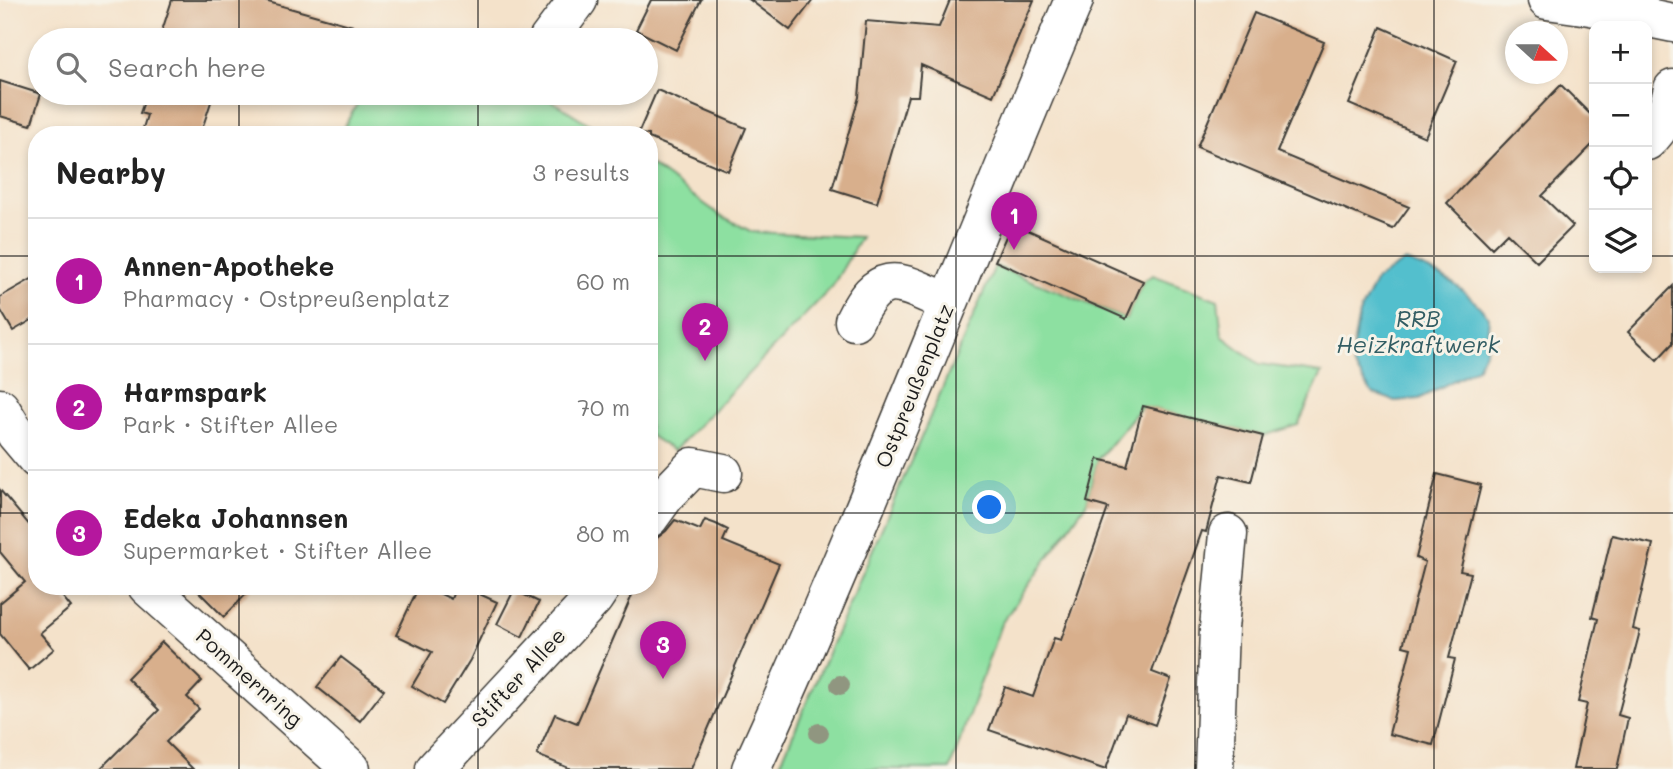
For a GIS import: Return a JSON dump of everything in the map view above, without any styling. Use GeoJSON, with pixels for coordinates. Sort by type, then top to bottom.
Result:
{"type":"FeatureCollection","features":[{"type":"Feature","properties":{"kind":"street"},"geometry":{"type":"LineString","coordinates":[[557,28],[578,0]]}},
{"type":"Feature","properties":{"kind":"street","name":"Ostpreußenplatz"},"geometry":{"type":"LineString","coordinates":[[751,769],[839,570],[1074,0]]}},
{"type":"Feature","properties":{"kind":"street"},"geometry":{"type":"LineString","coordinates":[[1547,0],[1591,3],[1673,23]]}},
{"type":"Feature","properties":{"kind":"street"},"geometry":{"type":"LineString","coordinates":[[1652,136],[1658,131],[1669,108],[1673,89]]}},
{"type":"Feature","properties":{"kind":"street"},"geometry":{"type":"LineString","coordinates":[[854,321],[865,300],[883,283],[899,282],[949,303]]}},
{"type":"Feature","properties":{"kind":"street"},"geometry":{"type":"LineString","coordinates":[[658,506],[693,467],[723,473]]}},
{"type":"Feature","properties":{"kind":"street"},"geometry":{"type":"LineString","coordinates":[[1220,768],[1219,628],[1228,534]]}},
{"type":"Feature","properties":{"kind":"street","name":"Pommernring"},"geometry":{"type":"LineString","coordinates":[[157,595],[351,769]]}},
{"type":"Feature","properties":{"kind":"street","name":"Stifter Allee"},"geometry":{"type":"LineString","coordinates":[[435,769],[596,595]]}},
{"type":"Feature","properties":{"kind":"green space"},"geometry":{"type":"Polygon","coordinates":[[[356,105],[558,105],[592,126],[345,126],[356,105]]]}},
{"type":"Feature","properties":{"kind":"green space"},"geometry":{"type":"Polygon","coordinates":[[[658,170],[720,215],[752,232],[861,237],[832,287],[674,451],[658,441],[658,170]]]}},
{"type":"Feature","properties":{"kind":"green space"},"geometry":{"type":"Polygon","coordinates":[[[995,266],[1126,319],[1143,281],[1153,275],[1218,300],[1222,336],[1259,364],[1322,373],[1298,425],[1263,436],[1142,406],[1098,459],[1087,502],[1001,624],[950,769],[778,769],[995,266]]]}},
{"type":"Feature","properties":{"kind":"water","name":"RRB Heizkraftwerk"},"geometry":{"type":"Polygon","coordinates":[[[1405,261],[1452,282],[1489,317],[1486,350],[1477,368],[1419,399],[1395,401],[1372,393],[1353,365],[1353,347],[1359,314],[1376,280],[1405,261]]]}},
{"type":"Feature","properties":{"kind":"building"},"geometry":{"type":"Polygon","coordinates":[[[172,0],[261,0],[360,28],[163,28],[172,0]]]}},
{"type":"Feature","properties":{"kind":"building"},"geometry":{"type":"Polygon","coordinates":[[[651,0],[701,0],[676,50],[658,41],[658,28],[637,28],[651,0]]]}},
{"type":"Feature","properties":{"kind":"building"},"geometry":{"type":"Polygon","coordinates":[[[750,0],[813,0],[790,30],[750,0]]]}},
{"type":"Feature","properties":{"kind":"building"},"geometry":{"type":"Polygon","coordinates":[[[950,0],[1034,0],[993,96],[921,65],[918,96],[908,96],[877,203],[832,189],[859,97],[866,21],[939,27],[950,0]]]}},
{"type":"Feature","properties":{"kind":"building"},"geometry":{"type":"Polygon","coordinates":[[[1254,13],[1324,42],[1277,152],[1409,207],[1393,229],[1197,147],[1254,13]]]}},
{"type":"Feature","properties":{"kind":"building"},"geometry":{"type":"Polygon","coordinates":[[[1381,27],[1457,61],[1425,137],[1349,104],[1381,27]]]}},
{"type":"Feature","properties":{"kind":"building"},"geometry":{"type":"Polygon","coordinates":[[[0,81],[28,90],[28,105],[37,105],[31,125],[0,116],[0,81]]]}},
{"type":"Feature","properties":{"kind":"building"},"geometry":{"type":"Polygon","coordinates":[[[1561,85],[1589,113],[1589,148],[1542,196],[1573,226],[1537,262],[1507,233],[1492,248],[1447,203],[1561,85]]]}},
{"type":"Feature","properties":{"kind":"building"},"geometry":{"type":"Polygon","coordinates":[[[658,90],[746,128],[728,171],[658,142],[658,126],[641,126],[651,105],[658,105],[658,90]]]}},
{"type":"Feature","properties":{"kind":"building"},"geometry":{"type":"Polygon","coordinates":[[[143,105],[210,105],[203,126],[144,126],[147,115],[140,113],[143,105]]]}},
{"type":"Feature","properties":{"kind":"building"},"geometry":{"type":"Polygon","coordinates":[[[1012,223],[1143,281],[1126,319],[995,261],[1012,223]]]}},
{"type":"Feature","properties":{"kind":"building"},"geometry":{"type":"Polygon","coordinates":[[[28,281],[28,322],[13,331],[0,309],[0,297],[28,281]]]}},
{"type":"Feature","properties":{"kind":"building"},"geometry":{"type":"Polygon","coordinates":[[[1673,286],[1673,343],[1657,360],[1628,332],[1673,286]]]}},
{"type":"Feature","properties":{"kind":"building"},"geometry":{"type":"Polygon","coordinates":[[[1143,406],[1263,436],[1251,482],[1221,475],[1206,532],[1202,531],[1152,672],[1171,679],[1155,725],[1126,714],[1106,769],[1103,769],[989,730],[1005,687],[1033,697],[1054,638],[1061,640],[1108,508],[1087,502],[1098,459],[1127,466],[1143,406]]]}},
{"type":"Feature","properties":{"kind":"building"},"geometry":{"type":"Polygon","coordinates":[[[1437,474],[1481,485],[1460,571],[1471,573],[1449,658],[1455,659],[1433,745],[1389,734],[1411,648],[1403,646],[1425,562],[1416,558],[1437,474]]]}},
{"type":"Feature","properties":{"kind":"building"},"geometry":{"type":"Polygon","coordinates":[[[0,490],[28,523],[28,595],[61,595],[71,607],[40,633],[54,649],[29,670],[0,634],[0,603],[25,582],[0,552],[0,490]]]}},
{"type":"Feature","properties":{"kind":"building"},"geometry":{"type":"Polygon","coordinates":[[[675,520],[700,530],[705,520],[728,530],[723,541],[779,564],[691,769],[571,769],[537,755],[555,714],[577,723],[632,595],[658,595],[658,537],[675,520]]]}},
{"type":"Feature","properties":{"kind":"building"},"geometry":{"type":"Polygon","coordinates":[[[1612,535],[1653,544],[1633,629],[1640,631],[1618,715],[1628,718],[1617,769],[1573,769],[1587,704],[1578,702],[1598,619],[1592,617],[1612,535]]]}},
{"type":"Feature","properties":{"kind":"building"},"geometry":{"type":"Polygon","coordinates":[[[202,595],[245,595],[224,617],[202,595]]]}},
{"type":"Feature","properties":{"kind":"building"},"geometry":{"type":"Polygon","coordinates":[[[415,595],[443,595],[451,599],[453,595],[482,595],[497,602],[470,660],[443,704],[412,686],[432,652],[396,635],[415,595]]]}},
{"type":"Feature","properties":{"kind":"building"},"geometry":{"type":"Polygon","coordinates":[[[512,595],[524,595],[539,602],[522,637],[497,624],[512,595]]]}},
{"type":"Feature","properties":{"kind":"building"},"geometry":{"type":"Polygon","coordinates":[[[162,642],[202,681],[187,697],[199,709],[166,742],[193,769],[100,769],[159,710],[127,678],[162,642]]]}},
{"type":"Feature","properties":{"kind":"building"},"geometry":{"type":"Polygon","coordinates":[[[341,657],[384,690],[360,721],[317,687],[341,657]]]}},
{"type":"Feature","properties":{"kind":"place","name":"Annen-Apotheke"},"geometry":{"type":"Point","coordinates":[1014,250]}},
{"type":"Feature","properties":{"kind":"place","name":"Harmspark"},"geometry":{"type":"Point","coordinates":[705,361]}},
{"type":"Feature","properties":{"kind":"place","name":"Edeka Johannsen"},"geometry":{"type":"Point","coordinates":[663,679]}}]}
